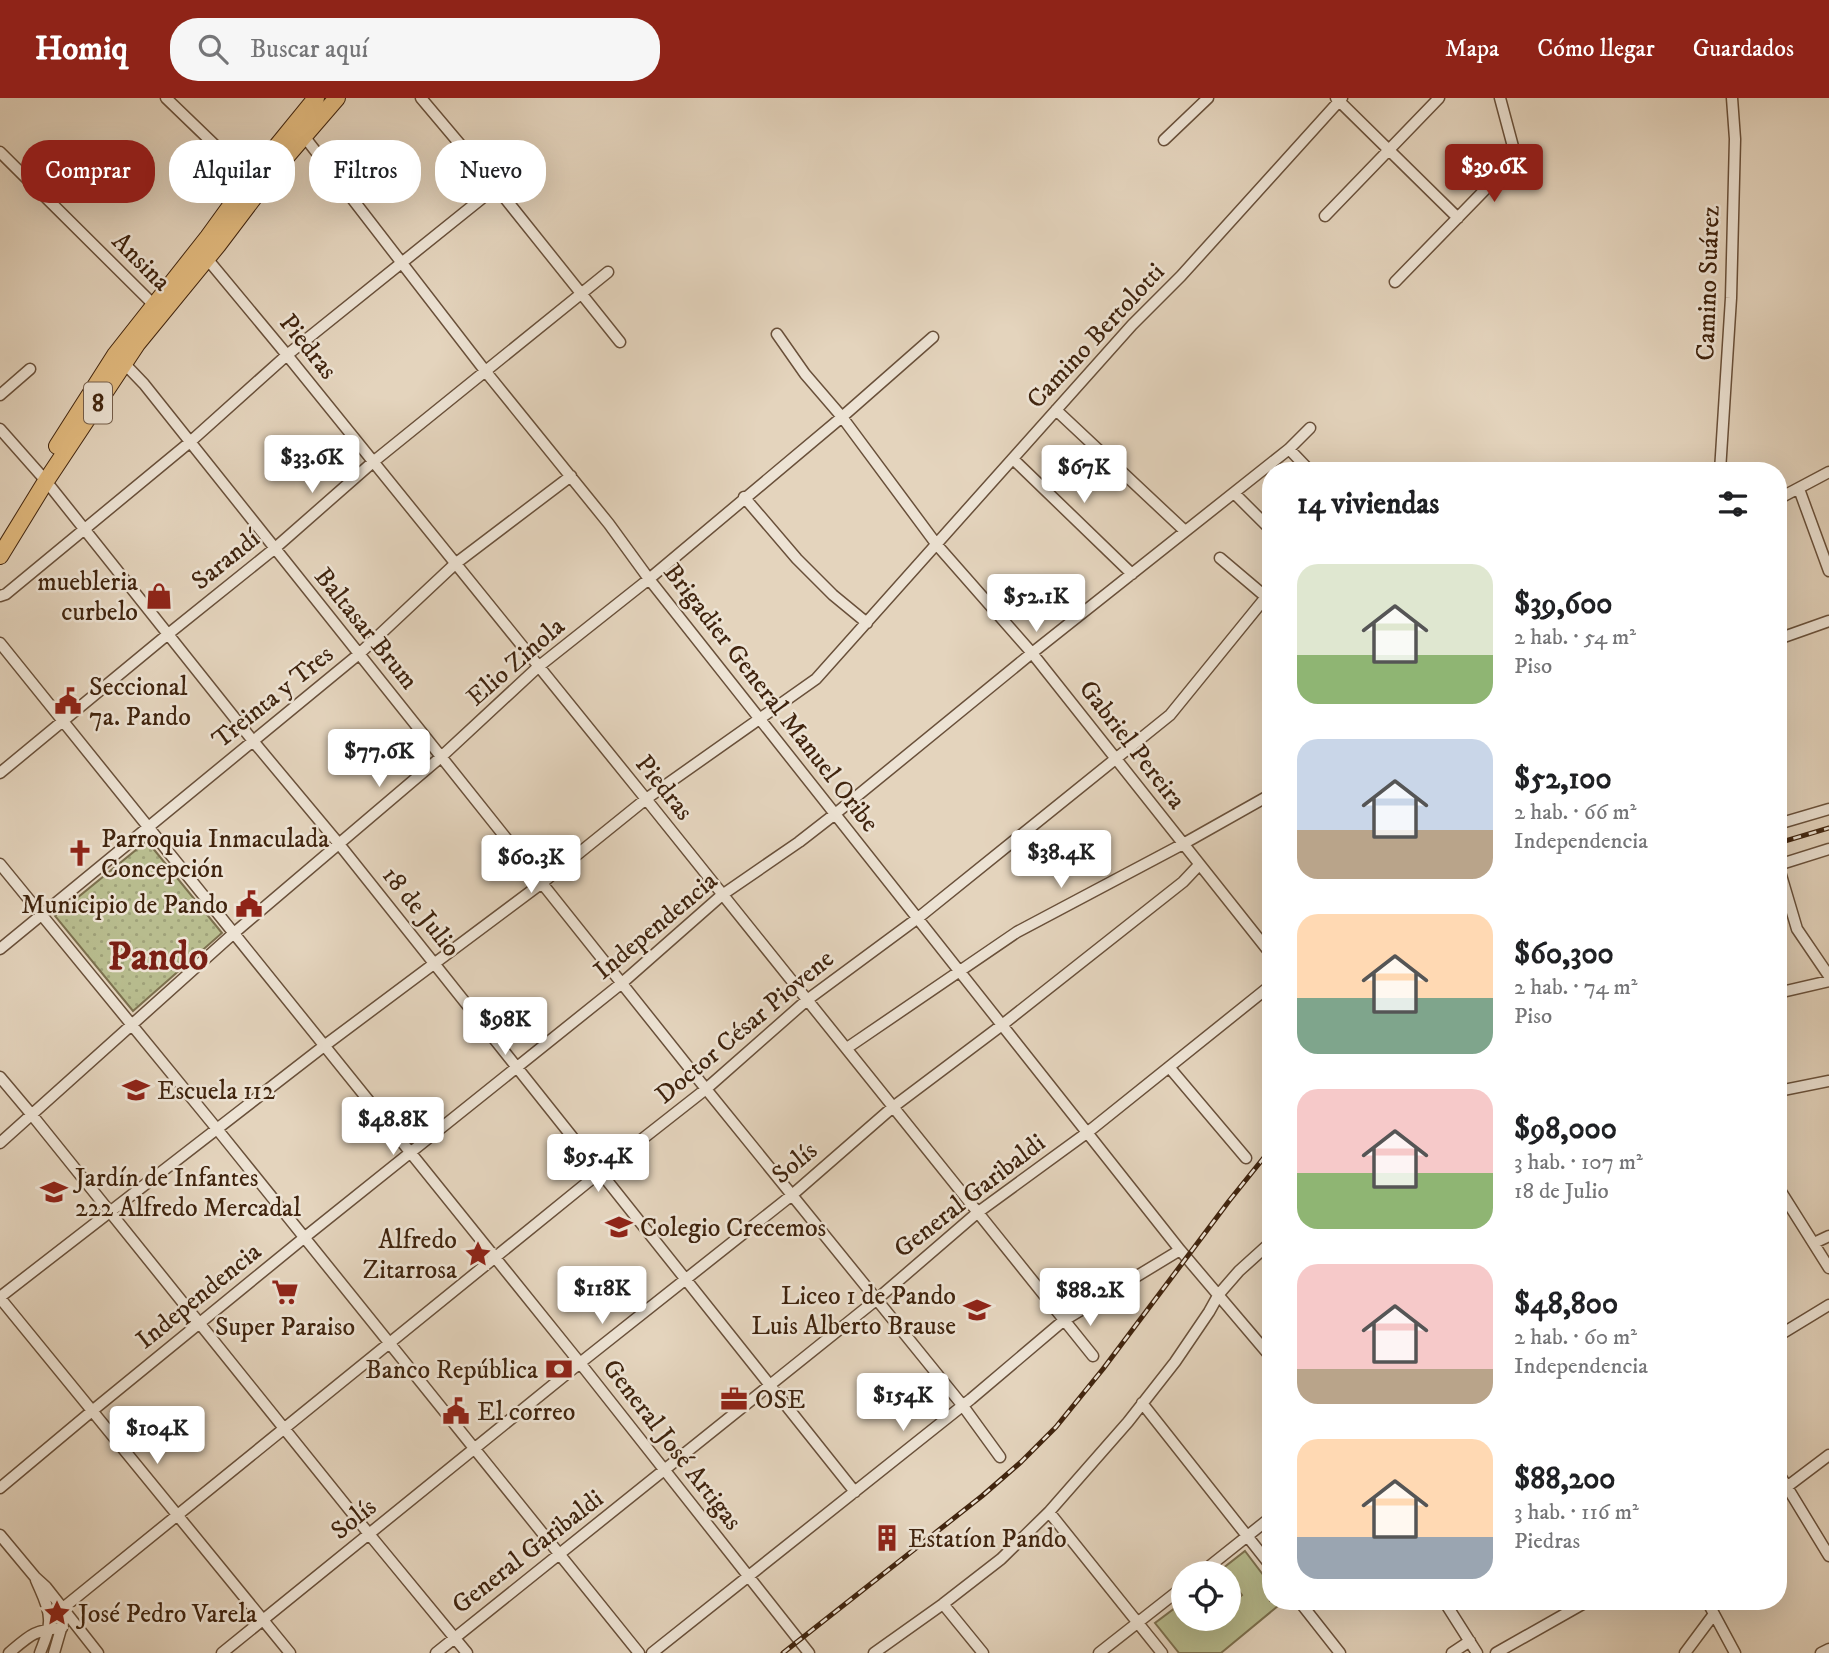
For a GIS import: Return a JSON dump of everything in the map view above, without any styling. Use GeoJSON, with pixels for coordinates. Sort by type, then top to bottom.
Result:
{"type":"FeatureCollection","features":[{"type":"Feature","properties":{"kind":"highway","name":"8"},"geometry":{"type":"LineString","coordinates":[[0,556],[104,371],[121,359],[203,253],[274,171],[316,98]]}},
{"type":"Feature","properties":{"kind":"highway","name":"8"},"geometry":{"type":"LineString","coordinates":[[288,140],[337,98]]}},
{"type":"Feature","properties":{"kind":"highway","name":"8"},"geometry":{"type":"LineString","coordinates":[[203,253],[235,203]]}},
{"type":"Feature","properties":{"kind":"highway","name":"8"},"geometry":{"type":"LineString","coordinates":[[0,541],[42,478]]}},
{"type":"Feature","properties":{"kind":"street"},"geometry":{"type":"LineString","coordinates":[[166,98],[210,140]]}},
{"type":"Feature","properties":{"kind":"street"},"geometry":{"type":"LineString","coordinates":[[421,98],[456,140]]}},
{"type":"Feature","properties":{"kind":"street"},"geometry":{"type":"LineString","coordinates":[[1164,140],[1208,98]]}},
{"type":"Feature","properties":{"kind":"street"},"geometry":{"type":"LineString","coordinates":[[1325,216],[1439,98]]}},
{"type":"Feature","properties":{"kind":"street"},"geometry":{"type":"LineString","coordinates":[[1395,282],[1512,162],[1515,154],[1500,98]]}},
{"type":"Feature","properties":{"kind":"street","name":"Camino Suárez"},"geometry":{"type":"LineString","coordinates":[[1721,462],[1731,298],[1735,139],[1732,98]]}},
{"type":"Feature","properties":{"kind":"street"},"geometry":{"type":"LineString","coordinates":[[1339,99],[1458,218]]}},
{"type":"Feature","properties":{"kind":"street","name":"Camino Bertolotti"},"geometry":{"type":"LineString","coordinates":[[0,1298],[324,1046],[542,883],[646,799],[816,680],[1132,325],[1181,276],[1339,99]]}},
{"type":"Feature","properties":{"kind":"street","name":"Brigadier General Manuel Oribe"},"geometry":{"type":"LineString","coordinates":[[299,129],[649,579],[1180,1250],[1262,1346]]}},
{"type":"Feature","properties":{"kind":"street","name":"Ansina"},"geometry":{"type":"LineString","coordinates":[[0,152],[158,309]]}},
{"type":"Feature","properties":{"kind":"street"},"geometry":{"type":"LineString","coordinates":[[0,596],[6,594],[190,442],[287,355],[476,203]]}},
{"type":"Feature","properties":{"kind":"street"},"geometry":{"type":"LineString","coordinates":[[509,203],[620,342]]}},
{"type":"Feature","properties":{"kind":"street","name":"Piedras"},"geometry":{"type":"LineString","coordinates":[[203,253],[1093,1356]]}},
{"type":"Feature","properties":{"kind":"street","name":"Sarandí"},"geometry":{"type":"LineString","coordinates":[[0,773],[274,549],[373,462],[608,272]]}},
{"type":"Feature","properties":{"kind":"street","name":"Gabriel Pereira"},"geometry":{"type":"LineString","coordinates":[[777,334],[937,545],[1032,653],[1262,943]]}},
{"type":"Feature","properties":{"kind":"street","name":"Elio Zinola"},"geometry":{"type":"LineString","coordinates":[[0,1143],[234,933],[441,757],[538,667],[649,579],[933,337]]}},
{"type":"Feature","properties":{"kind":"street","name":"Baltasar Brum"},"geometry":{"type":"LineString","coordinates":[[121,359],[963,1406],[1000,1457]]}},
{"type":"Feature","properties":{"kind":"street"},"geometry":{"type":"LineString","coordinates":[[0,395],[30,369]]}},
{"type":"Feature","properties":{"kind":"street"},"geometry":{"type":"LineString","coordinates":[[1056,410],[1185,531]]}},
{"type":"Feature","properties":{"kind":"street","name":"Independencia"},"geometry":{"type":"LineString","coordinates":[[1273,462],[1310,428]]}},
{"type":"Feature","properties":{"kind":"street","name":"18 de Julio"},"geometry":{"type":"LineString","coordinates":[[0,429],[339,844],[855,1492]]}},
{"type":"Feature","properties":{"kind":"street"},"geometry":{"type":"LineString","coordinates":[[1289,449],[1301,462]]}},
{"type":"Feature","properties":{"kind":"street"},"geometry":{"type":"LineString","coordinates":[[1013,459],[1132,574]]}},
{"type":"Feature","properties":{"kind":"street"},"geometry":{"type":"LineString","coordinates":[[1787,495],[1826,473],[1829,462]]}},
{"type":"Feature","properties":{"kind":"street","name":"Independencia"},"geometry":{"type":"LineString","coordinates":[[0,1488],[304,1237],[622,983],[722,895],[835,814],[1032,653],[1262,471]]}},
{"type":"Feature","properties":{"kind":"street","name":"Treinta y Tres"},"geometry":{"type":"LineString","coordinates":[[0,948],[359,654],[455,564],[570,476]]}},
{"type":"Feature","properties":{"kind":"street"},"geometry":{"type":"LineString","coordinates":[[1799,489],[1829,571]]}},
{"type":"Feature","properties":{"kind":"street"},"geometry":{"type":"LineString","coordinates":[[1234,494],[1262,520]]}},
{"type":"Feature","properties":{"kind":"street"},"geometry":{"type":"LineString","coordinates":[[744,498],[832,595],[867,623]]}},
{"type":"Feature","properties":{"kind":"street"},"geometry":{"type":"LineString","coordinates":[[1220,558],[1262,590]]}},
{"type":"Feature","properties":{"kind":"street","name":"Doctor César Piovene"},"geometry":{"type":"LineString","coordinates":[[63,1608],[706,1089],[807,1000],[918,918],[1116,759],[1178,706],[1262,601]]}},
{"type":"Feature","properties":{"kind":"street"},"geometry":{"type":"LineString","coordinates":[[1787,636],[1829,621]]}},
{"type":"Feature","properties":{"kind":"street","name":"General José Artigas"},"geometry":{"type":"LineString","coordinates":[[0,643],[580,1363],[808,1653]]}},
{"type":"Feature","properties":{"kind":"street"},"geometry":{"type":"LineString","coordinates":[[847,1048],[1017,932],[1262,800]]}},
{"type":"Feature","properties":{"kind":"street"},"geometry":{"type":"LineString","coordinates":[[1787,821],[1829,809]]}},
{"type":"Feature","properties":{"kind":"street"},"geometry":{"type":"LineString","coordinates":[[1787,862],[1829,849]]}},
{"type":"Feature","properties":{"kind":"street"},"geometry":{"type":"LineString","coordinates":[[0,864],[639,1653]]}},
{"type":"Feature","properties":{"kind":"street","name":"Solís"},"geometry":{"type":"LineString","coordinates":[[222,1653],[792,1195],[893,1107],[1183,882],[1199,865]]}},
{"type":"Feature","properties":{"kind":"street"},"geometry":{"type":"LineString","coordinates":[[1787,895],[1797,929],[1829,979],[1787,991]]}},
{"type":"Feature","properties":{"kind":"street","name":"General Garibaldi"},"geometry":{"type":"LineString","coordinates":[[436,1653],[876,1300],[977,1213],[1088,1132],[1262,992]]}},
{"type":"Feature","properties":{"kind":"street"},"geometry":{"type":"LineString","coordinates":[[1169,1067],[1246,1158]]}},
{"type":"Feature","properties":{"kind":"street"},"geometry":{"type":"LineString","coordinates":[[0,1077],[467,1653]]}},
{"type":"Feature","properties":{"kind":"street"},"geometry":{"type":"LineString","coordinates":[[1787,1089],[1829,1081]]}},
{"type":"Feature","properties":{"kind":"street"},"geometry":{"type":"LineString","coordinates":[[1787,1201],[1829,1268]]}},
{"type":"Feature","properties":{"kind":"street"},"geometry":{"type":"LineString","coordinates":[[1814,1243],[1829,1236]]}},
{"type":"Feature","properties":{"kind":"street"},"geometry":{"type":"LineString","coordinates":[[652,1653],[963,1406],[1063,1321],[1180,1250]]}},
{"type":"Feature","properties":{"kind":"street"},"geometry":{"type":"LineString","coordinates":[[874,1653],[1001,1559],[1049,1512],[1128,1422],[1175,1362],[1219,1294],[1262,1250]]}},
{"type":"Feature","properties":{"kind":"street"},"geometry":{"type":"LineString","coordinates":[[0,1298],[290,1653]]}},
{"type":"Feature","properties":{"kind":"street"},"geometry":{"type":"LineString","coordinates":[[1787,1331],[1829,1305]]}},
{"type":"Feature","properties":{"kind":"street"},"geometry":{"type":"LineString","coordinates":[[1142,1403],[1262,1555]]}},
{"type":"Feature","properties":{"kind":"street"},"geometry":{"type":"LineString","coordinates":[[1787,1486],[1829,1455]]}},
{"type":"Feature","properties":{"kind":"street"},"geometry":{"type":"LineString","coordinates":[[1787,1495],[1829,1556]]}},
{"type":"Feature","properties":{"kind":"street"},"geometry":{"type":"LineString","coordinates":[[1049,1512],[1162,1653]]}},
{"type":"Feature","properties":{"kind":"street"},"geometry":{"type":"LineString","coordinates":[[1215,1561],[1262,1524]]}},
{"type":"Feature","properties":{"kind":"street"},"geometry":{"type":"LineString","coordinates":[[0,1535],[46,1587],[98,1653]]}},
{"type":"Feature","properties":{"kind":"street"},"geometry":{"type":"LineString","coordinates":[[35,1577],[47,1606],[49,1619],[40,1653]]}},
{"type":"Feature","properties":{"kind":"street"},"geometry":{"type":"LineString","coordinates":[[1099,1653],[1171,1597]]}},
{"type":"Feature","properties":{"kind":"street"},"geometry":{"type":"LineString","coordinates":[[943,1604],[984,1653]]}},
{"type":"Feature","properties":{"kind":"street"},"geometry":{"type":"LineString","coordinates":[[47,1606],[63,1608]]}},
{"type":"Feature","properties":{"kind":"street"},"geometry":{"type":"LineString","coordinates":[[54,1653],[62,1628],[63,1608]]}},
{"type":"Feature","properties":{"kind":"street"},"geometry":{"type":"LineString","coordinates":[[1306,1610],[1340,1653]]}},
{"type":"Feature","properties":{"kind":"street"},"geometry":{"type":"LineString","coordinates":[[1450,1610],[1477,1653]]}},
{"type":"Feature","properties":{"kind":"street"},"geometry":{"type":"LineString","coordinates":[[1496,1653],[1572,1610]]}},
{"type":"Feature","properties":{"kind":"street"},"geometry":{"type":"LineString","coordinates":[[1712,1610],[1735,1653]]}},
{"type":"Feature","properties":{"kind":"street"},"geometry":{"type":"LineString","coordinates":[[1685,1653],[1714,1614]]}},
{"type":"Feature","properties":{"kind":"street"},"geometry":{"type":"LineString","coordinates":[[9,1653],[32,1634],[62,1628]]}},
{"type":"Feature","properties":{"kind":"street"},"geometry":{"type":"LineString","coordinates":[[1452,1653],[1470,1642]]}},
{"type":"Feature","properties":{"kind":"street"},"geometry":{"type":"LineString","coordinates":[[1821,1653],[1829,1649]]}},
{"type":"Feature","properties":{"kind":"green space"},"geometry":{"type":"Polygon","coordinates":[[[147,841],[222,933],[133,1011],[55,916],[147,841]]]}},
{"type":"Feature","properties":{"kind":"green space"},"geometry":{"type":"Polygon","coordinates":[[[1245,1551],[1262,1573],[1262,1610],[1273,1610],[1221,1653],[1179,1653],[1155,1623],[1171,1611],[1171,1631],[1241,1631],[1241,1561],[1232,1561],[1245,1551]]]}},
{"type":"Feature","properties":{"kind":"railway"},"geometry":{"type":"LineString","coordinates":[[1787,840],[1829,828]]}},
{"type":"Feature","properties":{"kind":"railway"},"geometry":{"type":"LineString","coordinates":[[783,1653],[982,1496],[1056,1427],[1262,1160]]}},
{"type":"Feature","properties":{"kind":"place","name":"muebleria curbelo"},"geometry":{"type":"Point","coordinates":[159,596]}},
{"type":"Feature","properties":{"kind":"place","name":"Seccional 7a. Pando"},"geometry":{"type":"Point","coordinates":[68,701]}},
{"type":"Feature","properties":{"kind":"place","name":"Parroquia Inmaculada Concepción"},"geometry":{"type":"Point","coordinates":[80,853]}},
{"type":"Feature","properties":{"kind":"place","name":"Municipio de Pando"},"geometry":{"type":"Point","coordinates":[249,904]}},
{"type":"Feature","properties":{"kind":"place","name":"Escuela 112"},"geometry":{"type":"Point","coordinates":[136,1090]}},
{"type":"Feature","properties":{"kind":"place","name":"Jardín de Infantes 222 Alfredo Mercadal"},"geometry":{"type":"Point","coordinates":[54,1192]}},
{"type":"Feature","properties":{"kind":"place","name":"Colegio Crecemos"},"geometry":{"type":"Point","coordinates":[619,1227]}},
{"type":"Feature","properties":{"kind":"place","name":"Alfredo Zitarrosa"},"geometry":{"type":"Point","coordinates":[478,1254]}},
{"type":"Feature","properties":{"kind":"place","name":"Super Paraiso"},"geometry":{"type":"Point","coordinates":[285,1292]}},
{"type":"Feature","properties":{"kind":"place","name":"Liceo 1 de Pando Luis Alberto Brause"},"geometry":{"type":"Point","coordinates":[977,1310]}},
{"type":"Feature","properties":{"kind":"place","name":"Banco República"},"geometry":{"type":"Point","coordinates":[559,1369]}},
{"type":"Feature","properties":{"kind":"place","name":"OSE"},"geometry":{"type":"Point","coordinates":[734,1399]}},
{"type":"Feature","properties":{"kind":"place","name":"El correo"},"geometry":{"type":"Point","coordinates":[456,1411]}},
{"type":"Feature","properties":{"kind":"place","name":"Estatíon Pando"},"geometry":{"type":"Point","coordinates":[887,1538]}},
{"type":"Feature","properties":{"kind":"place","name":"José Pedro Varela"},"geometry":{"type":"Point","coordinates":[57,1613]}},
{"type":"Feature","properties":{"kind":"district","name":"Pando"},"geometry":{"type":"Point","coordinates":[158,955]}}]}
